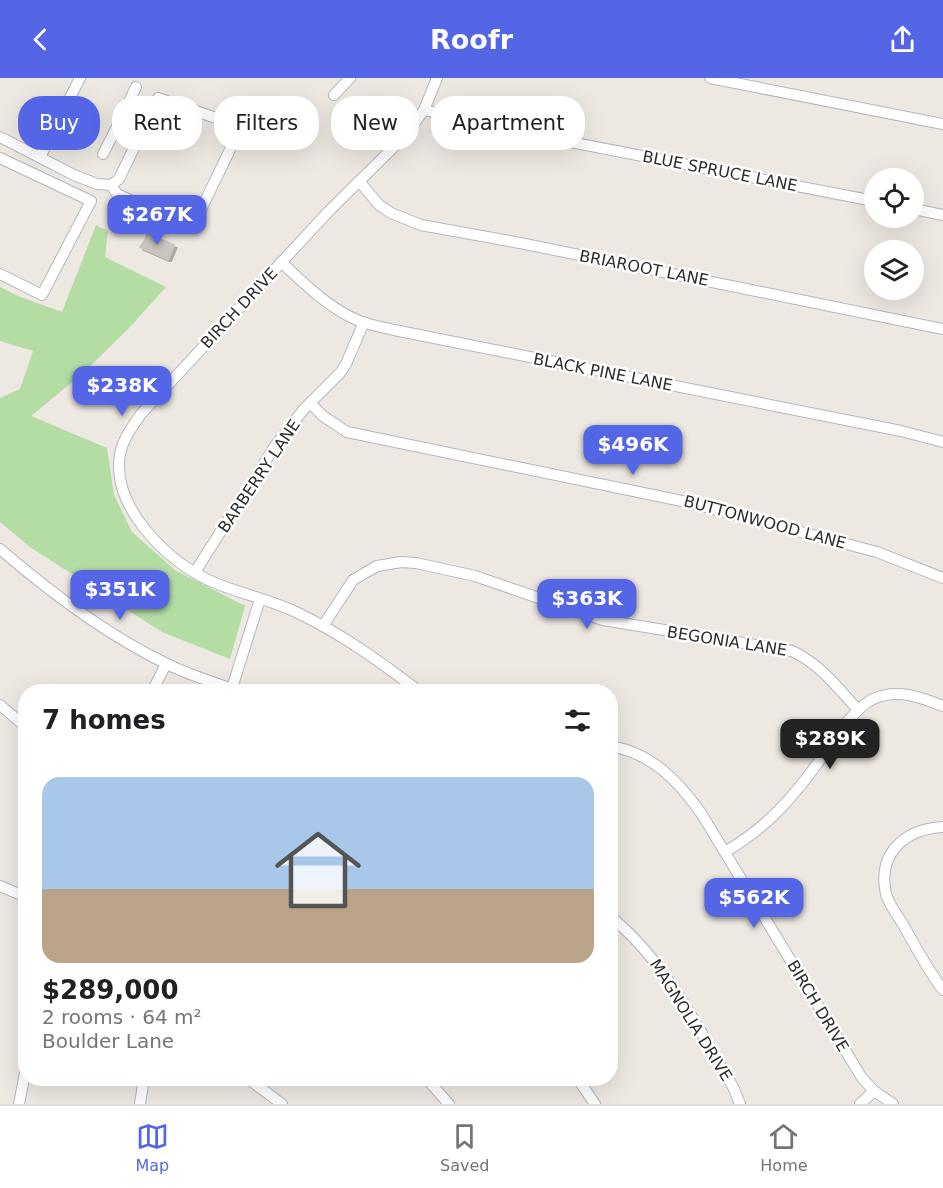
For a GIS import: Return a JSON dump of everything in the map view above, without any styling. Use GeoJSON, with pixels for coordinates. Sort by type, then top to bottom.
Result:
{"type":"FeatureCollection","features":[{"type":"Feature","properties":{"kind":"street"},"geometry":{"type":"LineString","coordinates":[[40,157],[80,78]]}},
{"type":"Feature","properties":{"kind":"street"},"geometry":{"type":"LineString","coordinates":[[334,95],[350,78]]}},
{"type":"Feature","properties":{"kind":"street","name":"BIRCH DRIVE"},"geometry":{"type":"LineString","coordinates":[[409,684],[380,662],[323,626],[298,613],[217,584],[195,572],[161,546],[138,518],[122,488],[121,452],[125,439],[141,414],[281,262],[405,136],[424,110],[437,78]]}},
{"type":"Feature","properties":{"kind":"street"},"geometry":{"type":"LineString","coordinates":[[710,78],[943,124]]}},
{"type":"Feature","properties":{"kind":"street"},"geometry":{"type":"LineString","coordinates":[[132,96],[136,87]]}},
{"type":"Feature","properties":{"kind":"street","name":"BLUE SPRUCE LANE"},"geometry":{"type":"LineString","coordinates":[[424,110],[503,129],[864,199]]}},
{"type":"Feature","properties":{"kind":"street"},"geometry":{"type":"LineString","coordinates":[[111,185],[117,194],[192,228],[240,129],[239,126],[202,113]]}},
{"type":"Feature","properties":{"kind":"street"},"geometry":{"type":"LineString","coordinates":[[0,137],[97,184],[111,185],[119,179],[133,150]]}},
{"type":"Feature","properties":{"kind":"street"},"geometry":{"type":"LineString","coordinates":[[103,154],[112,137]]}},
{"type":"Feature","properties":{"kind":"street"},"geometry":{"type":"LineString","coordinates":[[0,158],[91,201],[42,295],[0,274]]}},
{"type":"Feature","properties":{"kind":"street","name":"BRIAROOT LANE"},"geometry":{"type":"LineString","coordinates":[[359,181],[380,205],[391,213],[421,225],[943,329]]}},
{"type":"Feature","properties":{"kind":"street"},"geometry":{"type":"LineString","coordinates":[[924,211],[943,215]]}},
{"type":"Feature","properties":{"kind":"street","name":"BLACK PINE LANE"},"geometry":{"type":"LineString","coordinates":[[281,262],[323,300],[364,322],[394,330],[901,431],[943,442]]}},
{"type":"Feature","properties":{"kind":"street","name":"BARBERRY LANE"},"geometry":{"type":"LineString","coordinates":[[195,572],[273,448],[346,364],[364,322]]}},
{"type":"Feature","properties":{"kind":"street","name":"BUTTONWOOD LANE"},"geometry":{"type":"LineString","coordinates":[[310,403],[330,421],[347,432],[687,502],[877,552],[943,578]]}},
{"type":"Feature","properties":{"kind":"street"},"geometry":{"type":"LineString","coordinates":[[0,549],[60,598],[106,629],[166,664],[220,684]]}},
{"type":"Feature","properties":{"kind":"street","name":"BEGONIA LANE"},"geometry":{"type":"LineString","coordinates":[[323,626],[349,585],[362,573],[387,563],[416,563],[475,576],[603,620],[792,651],[814,664],[858,710]]}},
{"type":"Feature","properties":{"kind":"street"},"geometry":{"type":"LineString","coordinates":[[238,684],[261,599]]}},
{"type":"Feature","properties":{"kind":"street"},"geometry":{"type":"LineString","coordinates":[[156,684],[166,664]]}},
{"type":"Feature","properties":{"kind":"street"},"geometry":{"type":"LineString","coordinates":[[725,852],[755,833],[779,811],[858,710],[876,698],[897,694],[919,696],[943,706]]}},
{"type":"Feature","properties":{"kind":"street"},"geometry":{"type":"LineString","coordinates":[[0,705],[18,721]]}},
{"type":"Feature","properties":{"kind":"street","name":"BIRCH DRIVE"},"geometry":{"type":"LineString","coordinates":[[618,749],[644,757],[674,778],[701,813],[862,1078],[874,1091],[892,1104]]}},
{"type":"Feature","properties":{"kind":"street"},"geometry":{"type":"LineString","coordinates":[[943,827],[919,831],[906,836],[898,843],[888,862],[884,883],[888,900],[943,990]]}},
{"type":"Feature","properties":{"kind":"street"},"geometry":{"type":"LineString","coordinates":[[0,886],[18,894]]}},
{"type":"Feature","properties":{"kind":"street","name":"MAGNOLIA DRIVE"},"geometry":{"type":"LineString","coordinates":[[618,922],[629,931],[661,969],[728,1079],[740,1104]]}},
{"type":"Feature","properties":{"kind":"street"},"geometry":{"type":"LineString","coordinates":[[19,1104],[22,1086]]}},
{"type":"Feature","properties":{"kind":"street"},"geometry":{"type":"LineString","coordinates":[[140,1104],[143,1086]]}},
{"type":"Feature","properties":{"kind":"street"},"geometry":{"type":"LineString","coordinates":[[258,1086],[282,1104]]}},
{"type":"Feature","properties":{"kind":"street"},"geometry":{"type":"LineString","coordinates":[[433,1086],[449,1104]]}},
{"type":"Feature","properties":{"kind":"street"},"geometry":{"type":"LineString","coordinates":[[583,1086],[595,1104]]}},
{"type":"Feature","properties":{"kind":"street"},"geometry":{"type":"LineString","coordinates":[[860,1104],[874,1091]]}},
{"type":"Feature","properties":{"kind":"green space"},"geometry":{"type":"Polygon","coordinates":[[[96,225],[108,231],[105,257],[166,287],[129,328],[82,374],[31,416],[107,448],[114,495],[132,532],[175,570],[245,606],[230,659],[162,632],[30,547],[0,522],[0,398],[20,389],[33,351],[0,341],[0,287],[62,312],[96,225]]]}},
{"type":"Feature","properties":{"kind":"building"},"geometry":{"type":"Polygon","coordinates":[[[147,233],[174,245],[168,259],[140,247],[147,233]]]}}]}
